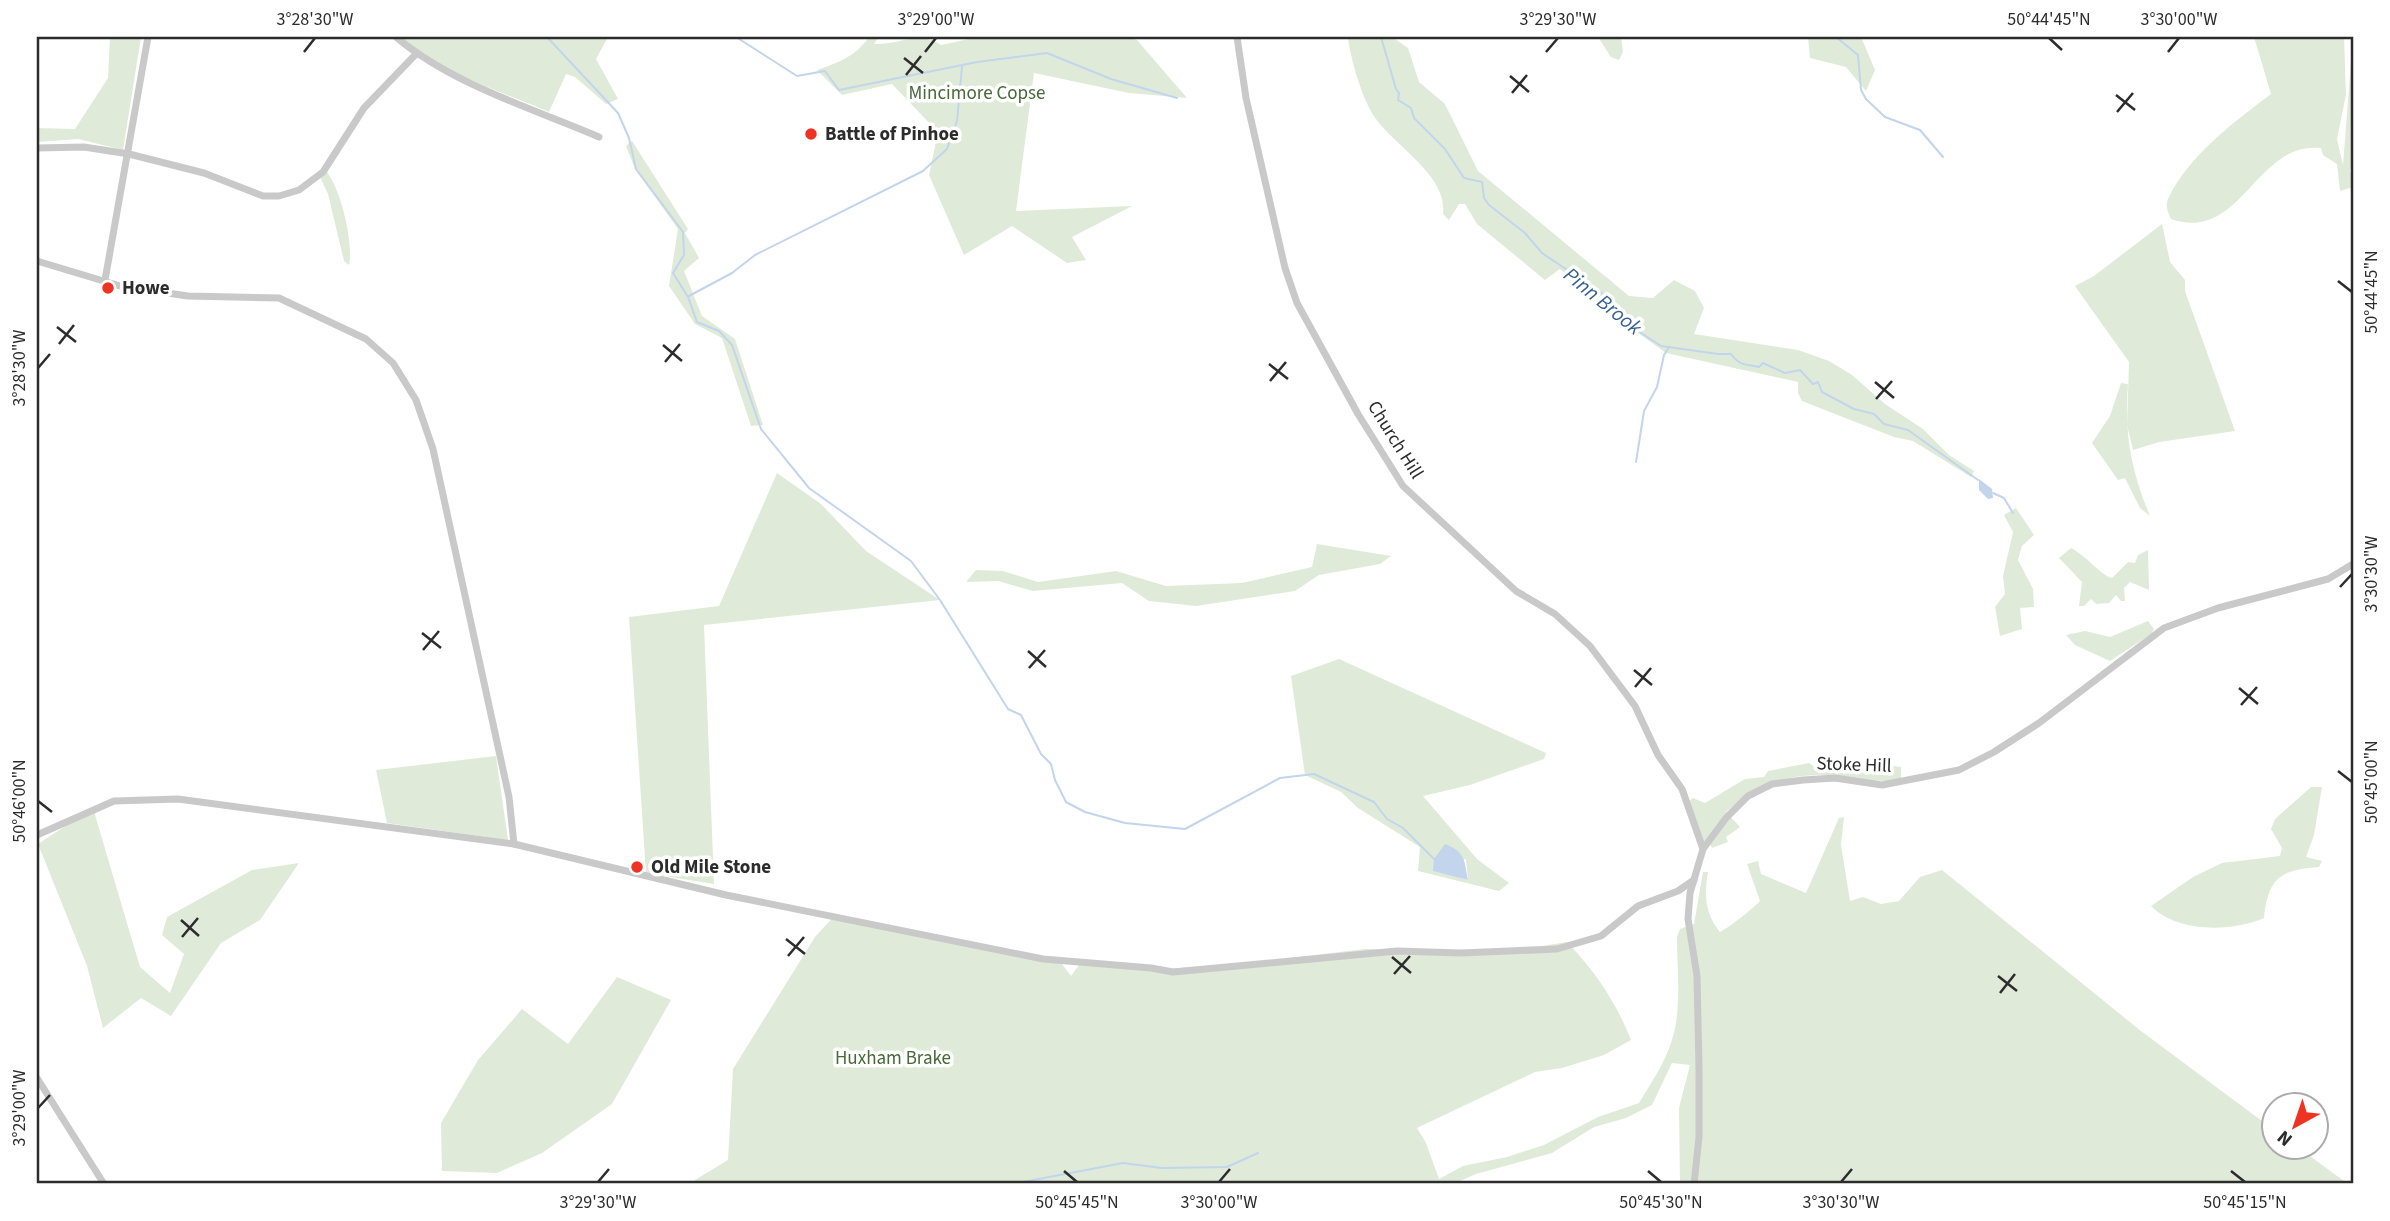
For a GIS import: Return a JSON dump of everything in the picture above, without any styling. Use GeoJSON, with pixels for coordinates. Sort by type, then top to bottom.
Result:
{"type":"FeatureCollection","features":[{"type":"Feature","properties":{"kind":"street"},"geometry":{"type":"LineString","coordinates":[[105,280],[148,37]]}},
{"type":"Feature","properties":{"kind":"street"},"geometry":{"type":"LineString","coordinates":[[396,37],[416,54],[482,87],[599,136]]}},
{"type":"Feature","properties":{"kind":"street","name":"Church Hill"},"geometry":{"type":"LineString","coordinates":[[1237,37],[1246,98],[1285,268],[1297,303],[1359,414],[1403,486],[1516,592],[1555,614],[1590,646],[1635,706],[1657,754],[1682,789],[1703,849]]}},
{"type":"Feature","properties":{"kind":"street"},"geometry":{"type":"LineString","coordinates":[[37,148],[84,147],[128,154],[204,173],[263,195],[279,196],[299,190],[323,172],[364,108],[416,54]]}},
{"type":"Feature","properties":{"kind":"street"},"geometry":{"type":"LineString","coordinates":[[37,261],[49,267],[120,286],[188,296],[279,298],[366,340],[393,363],[416,400],[433,449],[509,797],[514,844]]}},
{"type":"Feature","properties":{"kind":"street","name":"Stoke Hill"},"geometry":{"type":"LineString","coordinates":[[1695,1184],[1699,1137],[1699,1068],[1697,976],[1688,919],[1690,893],[1703,849],[1726,818],[1748,796],[1761,789],[1793,781],[1835,778],[1882,785],[1959,770],[1994,752],[2039,723],[2164,628],[2218,608],[2328,579],[2353,564]]}},
{"type":"Feature","properties":{"kind":"street"},"geometry":{"type":"LineString","coordinates":[[37,835],[114,801],[158,797],[514,844],[726,895],[1043,959],[1173,972],[1397,951],[1558,949],[1601,936],[1638,906],[1682,888],[1694,880]]}},
{"type":"Feature","properties":{"kind":"street"},"geometry":{"type":"LineString","coordinates":[[1682,888],[1690,893]]}},
{"type":"Feature","properties":{"kind":"street"},"geometry":{"type":"LineString","coordinates":[[37,1078],[104,1184]]}},
{"type":"Feature","properties":{"kind":"green space"},"geometry":{"type":"Polygon","coordinates":[[[110,37],[141,37],[123,150],[78,139],[37,142],[37,128],[75,129],[108,78],[110,37]]]}},
{"type":"Feature","properties":{"kind":"green space"},"geometry":{"type":"Polygon","coordinates":[[[402,37],[608,37],[596,59],[618,99],[606,104],[575,77],[566,74],[549,112],[453,71],[402,37]]]}},
{"type":"Feature","properties":{"kind":"green space","name":"Mincimore Copse"},"geometry":{"type":"Polygon","coordinates":[[[869,37],[879,37],[874,44],[917,38],[941,45],[978,37],[1128,37],[1137,40],[1187,98],[1129,93],[1034,73],[1016,211],[1132,206],[1072,237],[1086,260],[1067,263],[1012,226],[964,255],[929,175],[938,132],[892,84],[842,95],[817,70],[846,58],[869,37]]]}},
{"type":"Feature","properties":{"kind":"green space"},"geometry":{"type":"Polygon","coordinates":[[[1348,37],[1392,37],[1408,48],[1419,82],[1445,104],[1478,171],[1629,296],[1653,298],[1674,280],[1695,291],[1704,308],[1694,334],[1798,350],[1829,361],[1852,375],[1885,404],[1923,429],[1949,455],[1974,471],[1971,477],[1913,441],[1894,437],[1802,401],[1798,393],[1798,382],[1666,353],[1616,317],[1560,269],[1545,280],[1477,224],[1465,204],[1459,204],[1449,220],[1443,214],[1442,200],[1429,175],[1385,130],[1366,102],[1351,56],[1348,37]]]}},
{"type":"Feature","properties":{"kind":"green space"},"geometry":{"type":"Polygon","coordinates":[[[1598,37],[1621,37],[1623,52],[1619,60],[1611,57],[1598,37]]]}},
{"type":"Feature","properties":{"kind":"green space"},"geometry":{"type":"Polygon","coordinates":[[[1808,37],[1861,37],[1875,70],[1866,91],[1846,67],[1810,58],[1808,37]]]}},
{"type":"Feature","properties":{"kind":"green space"},"geometry":{"type":"Polygon","coordinates":[[[2254,37],[2344,37],[2346,95],[2337,139],[2343,165],[2353,37],[2353,168],[2350,169],[2353,187],[2340,191],[2337,164],[2323,155],[2321,148],[2299,150],[2280,160],[2232,205],[2215,217],[2195,223],[2171,219],[2167,202],[2187,168],[2213,141],[2271,94],[2254,37]]]}},
{"type":"Feature","properties":{"kind":"green space"},"geometry":{"type":"Polygon","coordinates":[[[632,141],[688,229],[685,233],[699,258],[684,271],[702,316],[735,339],[763,425],[751,426],[722,338],[695,324],[669,286],[678,229],[635,169],[626,146],[632,141]]]}},
{"type":"Feature","properties":{"kind":"green space"},"geometry":{"type":"Polygon","coordinates":[[[325,170],[331,177],[341,201],[349,243],[349,265],[344,261],[328,194],[320,177],[325,170]]]}},
{"type":"Feature","properties":{"kind":"green space"},"geometry":{"type":"Polygon","coordinates":[[[2162,224],[2170,262],[2185,280],[2185,291],[2235,431],[2159,442],[2133,450],[2127,425],[2129,362],[2075,286],[2094,276],[2162,224]]]}},
{"type":"Feature","properties":{"kind":"green space"},"geometry":{"type":"Polygon","coordinates":[[[2121,383],[2128,384],[2130,452],[2150,516],[2140,508],[2125,478],[2118,480],[2092,443],[2110,416],[2121,383]]]}},
{"type":"Feature","properties":{"kind":"green space"},"geometry":{"type":"Polygon","coordinates":[[[777,473],[821,504],[866,551],[940,600],[704,625],[714,884],[646,873],[629,617],[719,606],[777,473]]]}},
{"type":"Feature","properties":{"kind":"green space"},"geometry":{"type":"Polygon","coordinates":[[[2016,508],[2034,535],[2022,546],[2018,560],[2033,589],[2034,607],[2020,608],[2022,629],[2000,636],[1995,607],[2005,594],[2003,576],[2013,532],[2004,515],[2016,508]]]}},
{"type":"Feature","properties":{"kind":"green space"},"geometry":{"type":"Polygon","coordinates":[[[1317,544],[1391,556],[1380,564],[1319,575],[1295,591],[1196,606],[1149,601],[1122,583],[1033,591],[998,581],[966,582],[976,570],[1003,571],[1038,582],[1116,571],[1166,586],[1242,583],[1312,567],[1317,544]]]}},
{"type":"Feature","properties":{"kind":"green space"},"geometry":{"type":"Polygon","coordinates":[[[2071,548],[2112,578],[2128,562],[2135,563],[2138,555],[2148,550],[2149,590],[2130,582],[2124,588],[2125,601],[2121,601],[2116,595],[2109,603],[2096,604],[2091,599],[2084,606],[2079,606],[2082,582],[2059,558],[2071,548]]]}},
{"type":"Feature","properties":{"kind":"green space"},"geometry":{"type":"Polygon","coordinates":[[[2148,621],[2154,629],[2151,634],[2110,661],[2075,645],[2066,635],[2085,631],[2110,637],[2148,621]]]}},
{"type":"Feature","properties":{"kind":"green space"},"geometry":{"type":"Polygon","coordinates":[[[1339,659],[1546,753],[1544,759],[1470,785],[1423,796],[1477,859],[1509,883],[1499,891],[1418,871],[1420,847],[1358,808],[1341,792],[1305,775],[1291,676],[1339,659]],[[1466,859],[1433,870],[1468,880],[1466,859]]]}},
{"type":"Feature","properties":{"kind":"green space"},"geometry":{"type":"Polygon","coordinates":[[[496,756],[508,840],[387,823],[376,770],[496,756]]]}},
{"type":"Feature","properties":{"kind":"green space"},"geometry":{"type":"Polygon","coordinates":[[[1853,761],[1901,767],[1901,780],[1876,781],[1820,775],[1791,778],[1763,787],[1726,812],[1740,827],[1726,837],[1728,842],[1712,848],[1709,842],[1700,845],[1684,805],[1693,798],[1705,803],[1745,779],[1764,777],[1768,771],[1809,763],[1816,768],[1822,763],[1853,761]]]}},
{"type":"Feature","properties":{"kind":"green space"},"geometry":{"type":"Polygon","coordinates":[[[2311,787],[2322,787],[2314,835],[2306,857],[2322,861],[2319,867],[2295,871],[2278,879],[2269,894],[2264,918],[2236,926],[2205,927],[2175,921],[2151,906],[2193,877],[2222,863],[2280,856],[2282,848],[2271,829],[2275,819],[2311,787]]]}},
{"type":"Feature","properties":{"kind":"green space"},"geometry":{"type":"Polygon","coordinates":[[[93,808],[140,967],[170,993],[184,954],[162,935],[167,917],[252,870],[299,863],[260,920],[221,943],[171,1016],[141,998],[103,1028],[87,966],[38,844],[93,808]]]}},
{"type":"Feature","properties":{"kind":"green space","name":"Huxham Brake"},"geometry":{"type":"Polygon","coordinates":[[[1844,817],[1841,845],[1850,901],[1863,897],[1881,904],[1899,901],[1920,877],[1942,870],[2141,1031],[2260,1120],[2260,1162],[2318,1162],[2348,1184],[1680,1184],[1679,1108],[1690,1065],[1672,1063],[1652,1105],[1626,1118],[1594,1127],[1552,1153],[1476,1174],[1453,1184],[690,1183],[728,1160],[733,1069],[815,937],[835,915],[1062,964],[1071,976],[1079,965],[1145,970],[1231,965],[1365,949],[1511,951],[1567,942],[1604,988],[1631,1040],[1604,1055],[1562,1068],[1535,1072],[1417,1128],[1426,1143],[1439,1179],[1463,1166],[1507,1157],[1544,1145],[1598,1117],[1639,1103],[1662,1065],[1672,1040],[1678,1002],[1677,937],[1680,929],[1694,924],[1703,872],[1708,872],[1706,896],[1709,911],[1720,932],[1760,901],[1747,864],[1758,861],[1761,874],[1806,893],[1839,818],[1844,817]]]}},
{"type":"Feature","properties":{"kind":"green space"},"geometry":{"type":"Polygon","coordinates":[[[617,977],[671,1000],[612,1104],[542,1153],[497,1173],[442,1171],[441,1123],[478,1060],[522,1009],[568,1044],[617,977]]]}},
{"type":"Feature","properties":{"kind":"water"},"geometry":{"type":"Polygon","coordinates":[[[1979,479],[1992,489],[1993,498],[1988,499],[1979,490],[1979,479]]]}},
{"type":"Feature","properties":{"kind":"water"},"geometry":{"type":"Polygon","coordinates":[[[1445,844],[1460,854],[1465,862],[1468,880],[1433,871],[1434,859],[1445,844]]]}},
{"type":"Feature","properties":{"kind":"waterway"},"geometry":{"type":"LineString","coordinates":[[547,37],[618,113],[629,138],[636,169],[683,232],[684,255],[673,273],[688,297],[697,322],[719,331],[732,345],[761,429],[809,488],[911,561],[940,600],[1008,709],[1021,715],[1041,754],[1051,764],[1055,780],[1066,802],[1085,812],[1125,823],[1185,829],[1280,778],[1314,774],[1374,802],[1387,819],[1403,828],[1434,859]]}},
{"type":"Feature","properties":{"kind":"waterway"},"geometry":{"type":"LineString","coordinates":[[736,37],[797,76],[825,71],[839,90],[977,62],[1047,53],[1111,79],[1177,98]]}},
{"type":"Feature","properties":{"kind":"waterway","name":"Pinn Brook"},"geometry":{"type":"LineString","coordinates":[[1381,37],[1399,93],[1398,100],[1411,108],[1414,118],[1445,149],[1464,178],[1482,182],[1484,198],[1489,205],[1525,233],[1542,253],[1603,294],[1632,327],[1661,346],[1731,354],[1743,364],[1759,367],[1763,363],[1785,373],[1800,370],[1813,384],[1818,382],[1822,392],[1854,409],[1874,414],[1884,424],[1908,430],[1978,480]]}},
{"type":"Feature","properties":{"kind":"waterway"},"geometry":{"type":"LineString","coordinates":[[1836,37],[1858,55],[1861,90],[1866,99],[1885,117],[1920,130],[1943,157]]}},
{"type":"Feature","properties":{"kind":"waterway"},"geometry":{"type":"LineString","coordinates":[[689,296],[732,273],[755,255],[923,171],[947,149],[957,121],[962,67]]}},
{"type":"Feature","properties":{"kind":"waterway"},"geometry":{"type":"LineString","coordinates":[[1636,462],[1644,411],[1657,387],[1664,355],[1669,347]]}},
{"type":"Feature","properties":{"kind":"waterway","name":"Pinn Brook"},"geometry":{"type":"LineString","coordinates":[[1993,493],[2004,498],[2013,513]]}},
{"type":"Feature","properties":{"kind":"waterway"},"geometry":{"type":"LineString","coordinates":[[1012,1184],[1123,1163],[1162,1168],[1227,1167],[1258,1153]]}},
{"type":"Feature","properties":{"kind":"place","name":"Battle of Pinhoe"},"geometry":{"type":"Point","coordinates":[811,134]}},
{"type":"Feature","properties":{"kind":"place","name":"Howe"},"geometry":{"type":"Point","coordinates":[108,288]}},
{"type":"Feature","properties":{"kind":"place","name":"Old Mile Stone"},"geometry":{"type":"Point","coordinates":[637,867]}}]}
